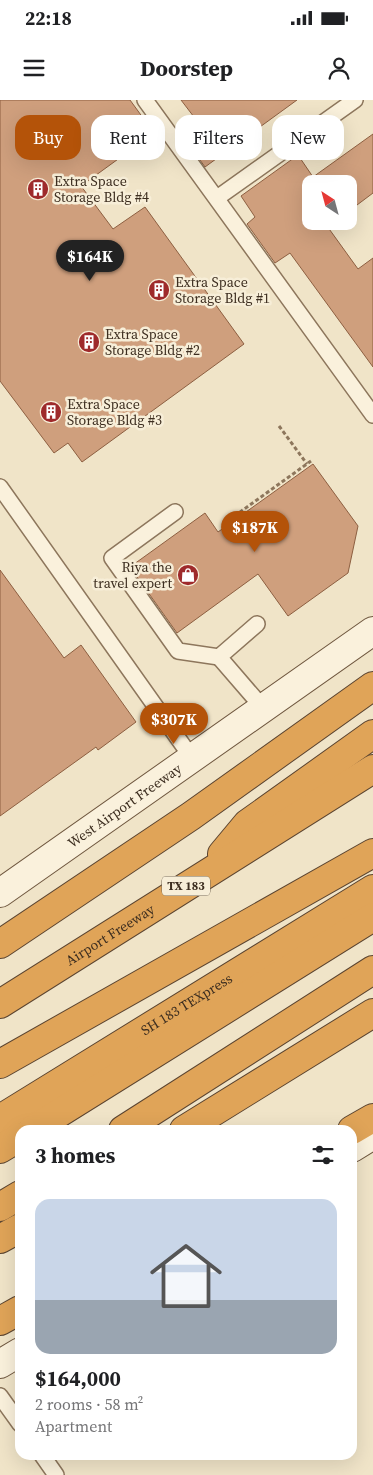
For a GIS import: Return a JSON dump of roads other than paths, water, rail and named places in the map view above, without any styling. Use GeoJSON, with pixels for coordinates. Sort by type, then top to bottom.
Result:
{"type":"FeatureCollection","features":[{"type":"Feature","properties":{"kind":"highway"},"geometry":{"type":"LineString","coordinates":[[0,944],[191,816],[373,686]]}},
{"type":"Feature","properties":{"kind":"highway"},"geometry":{"type":"LineString","coordinates":[[202,876],[248,824],[373,734]]}},
{"type":"Feature","properties":{"kind":"highway","name":"Airport Freeway"},"geometry":{"type":"LineString","coordinates":[[0,1004],[373,769]]}},
{"type":"Feature","properties":{"kind":"highway"},"geometry":{"type":"LineString","coordinates":[[0,1064],[373,852]]}},
{"type":"Feature","properties":{"kind":"highway","name":"SH 183 TEXpress"},"geometry":{"type":"LineString","coordinates":[[0,1119],[373,889]]}},
{"type":"Feature","properties":{"kind":"highway","name":"SH 183 TEXpress"},"geometry":{"type":"LineString","coordinates":[[40,1125],[373,918]]}},
{"type":"Feature","properties":{"kind":"highway"},"geometry":{"type":"LineString","coordinates":[[131,1125],[373,970]]}},
{"type":"Feature","properties":{"kind":"highway"},"geometry":{"type":"LineString","coordinates":[[192,1125],[373,1013]]}},
{"type":"Feature","properties":{"kind":"highway"},"geometry":{"type":"LineString","coordinates":[[357,1127],[373,1118]]}},
{"type":"Feature","properties":{"kind":"highway"},"geometry":{"type":"LineString","coordinates":[[0,1149],[15,1140]]}},
{"type":"Feature","properties":{"kind":"highway"},"geometry":{"type":"LineString","coordinates":[[0,1207],[15,1198]]}},
{"type":"Feature","properties":{"kind":"highway"},"geometry":{"type":"LineString","coordinates":[[0,1239],[15,1231]]}},
{"type":"Feature","properties":{"kind":"highway"},"geometry":{"type":"LineString","coordinates":[[0,1321],[15,1313]]}},
{"type":"Feature","properties":{"kind":"main road","name":"West Airport Freeway"},"geometry":{"type":"LineString","coordinates":[[0,893],[373,631]]}},
{"type":"Feature","properties":{"kind":"main road"},"geometry":{"type":"LineString","coordinates":[[357,1145],[373,1135]]}},
{"type":"Feature","properties":{"kind":"main road"},"geometry":{"type":"LineString","coordinates":[[0,1364],[15,1355]]}},
{"type":"Feature","properties":{"kind":"lane"},"geometry":{"type":"LineString","coordinates":[[144,100],[373,414]]}},
{"type":"Feature","properties":{"kind":"lane"},"geometry":{"type":"LineString","coordinates":[[217,198],[355,100]]}},
{"type":"Feature","properties":{"kind":"lane"},"geometry":{"type":"LineString","coordinates":[[0,487],[192,758]]}},
{"type":"Feature","properties":{"kind":"lane"},"geometry":{"type":"LineString","coordinates":[[175,512],[112,558],[178,651],[219,657],[263,708]]}},
{"type":"Feature","properties":{"kind":"lane"},"geometry":{"type":"LineString","coordinates":[[219,657],[257,624]]}},
{"type":"Feature","properties":{"kind":"lane"},"geometry":{"type":"LineString","coordinates":[[0,1396],[15,1417]]}},
{"type":"Feature","properties":{"kind":"lane"},"geometry":{"type":"LineString","coordinates":[[46,1460],[56,1475]]}},
{"type":"Feature","properties":{"kind":"place","name":"Extra Space Storage Bldg #4"},"geometry":{"type":"Point","coordinates":[38,189]}},
{"type":"Feature","properties":{"kind":"place","name":"Extra Space Storage Bldg #1"},"geometry":{"type":"Point","coordinates":[159,290]}},
{"type":"Feature","properties":{"kind":"place","name":"Extra Space Storage Bldg #2"},"geometry":{"type":"Point","coordinates":[89,342]}},
{"type":"Feature","properties":{"kind":"place","name":"Extra Space Storage Bldg #3"},"geometry":{"type":"Point","coordinates":[51,412]}},
{"type":"Feature","properties":{"kind":"place","name":"Riya the travel expert"},"geometry":{"type":"Point","coordinates":[188,575]}}]}
